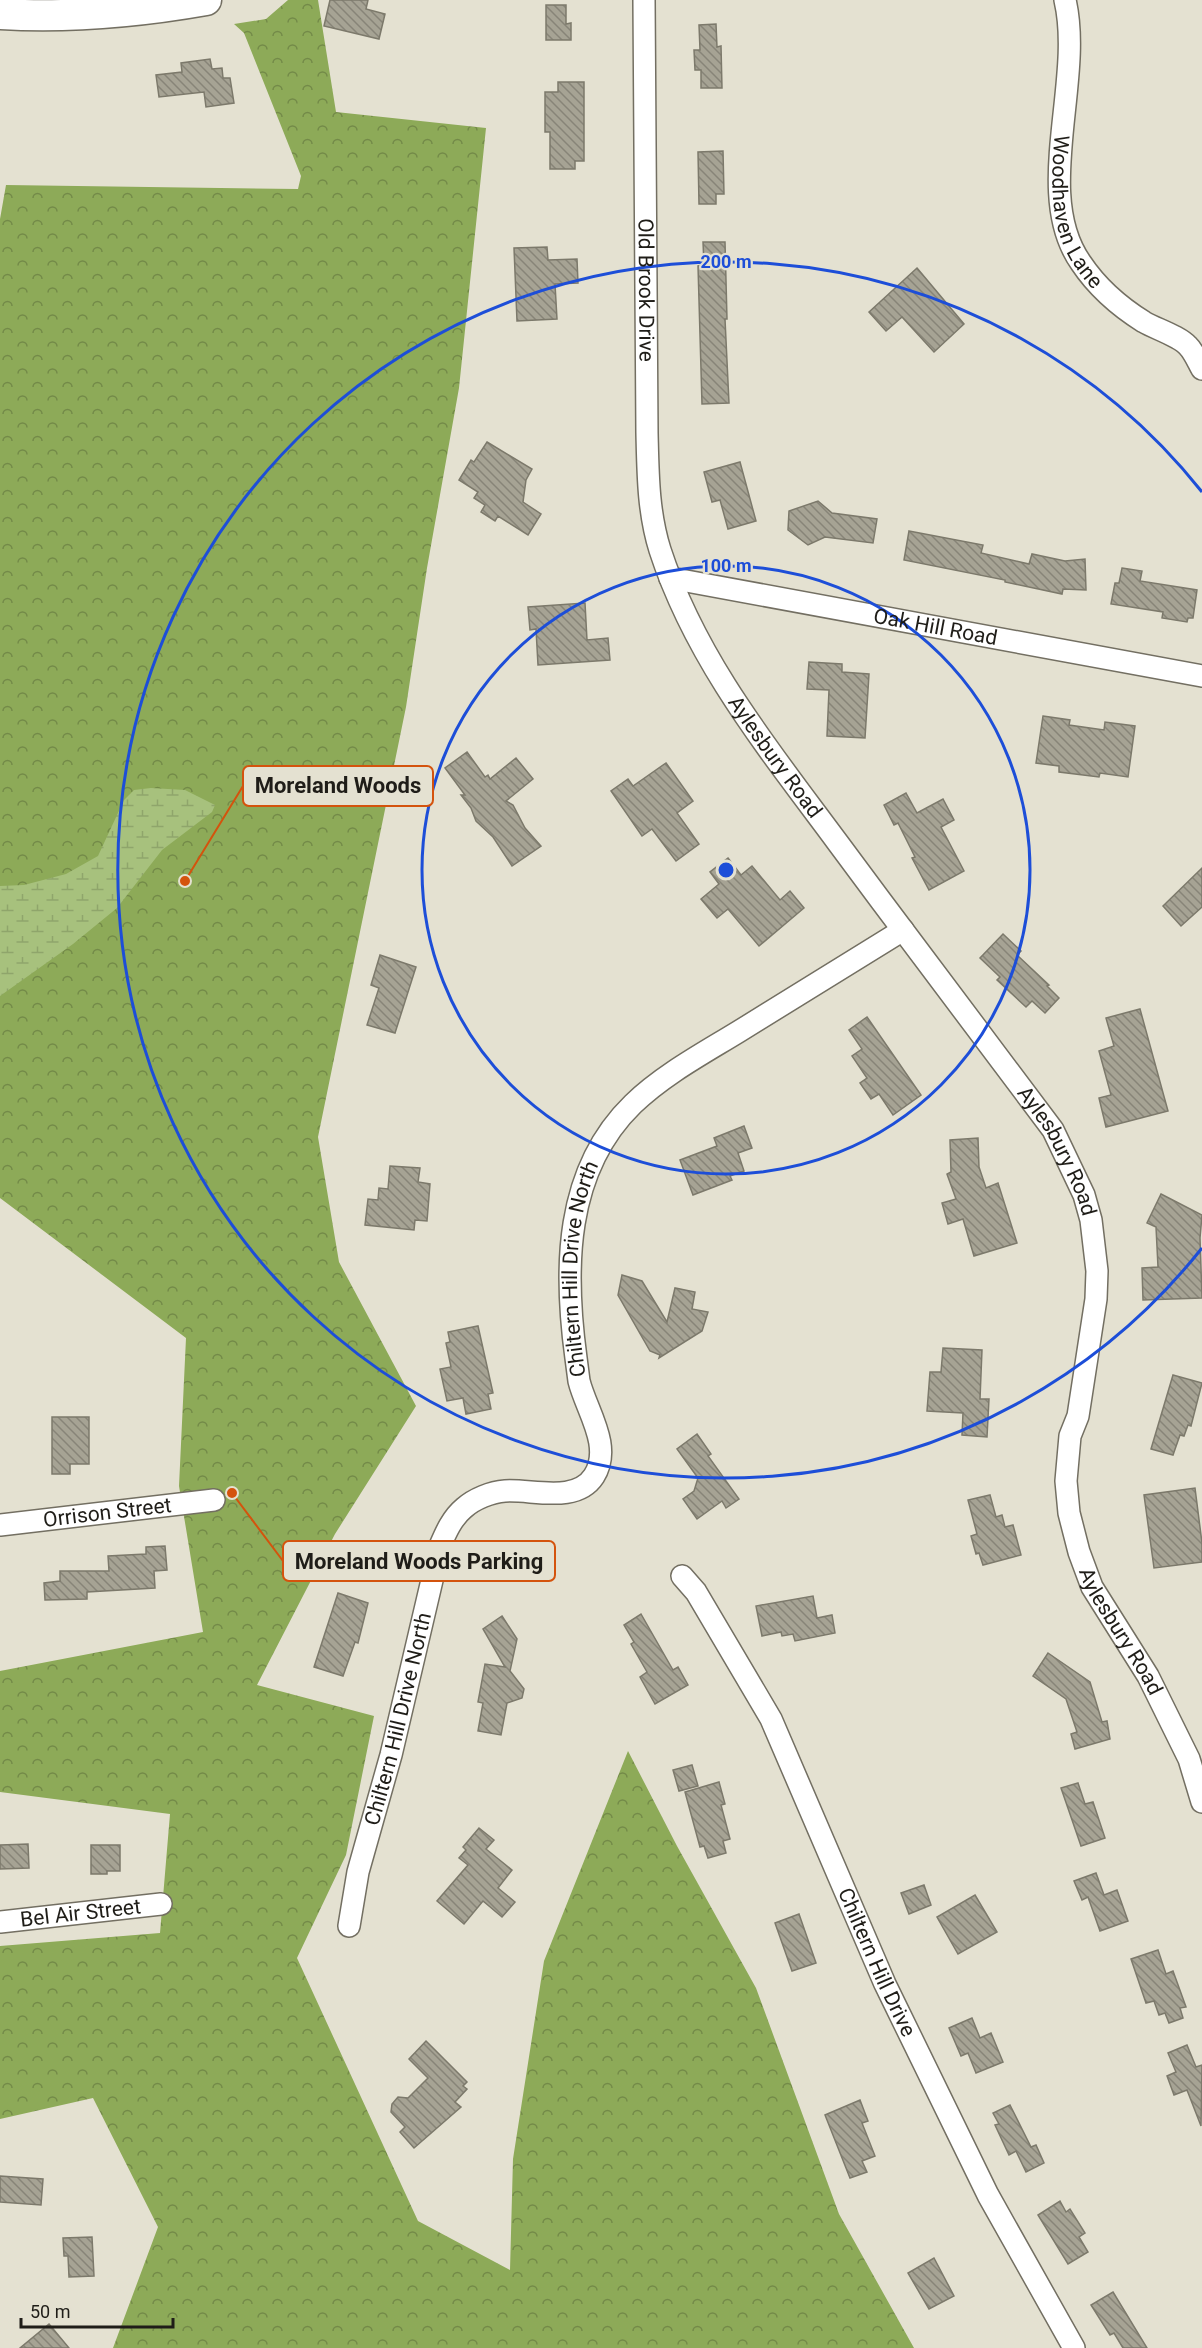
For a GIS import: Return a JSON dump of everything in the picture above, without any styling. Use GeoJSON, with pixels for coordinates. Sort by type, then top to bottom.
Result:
{"type":"FeatureCollection","features":[{"type":"Feature","properties":{"kind":"street"},"geometry":{"type":"LineString","coordinates":[[0,14],[82,15],[146,10],[206,0]]}},
{"type":"Feature","properties":{"kind":"street","name":"Old Brook Drive"},"geometry":{"type":"LineString","coordinates":[[644,0],[649,491],[652,519],[670,578]]}},
{"type":"Feature","properties":{"kind":"street","name":"Woodhaven Lane"},"geometry":{"type":"LineString","coordinates":[[1065,0],[1070,26],[1070,57],[1059,168],[1061,213],[1066,235],[1080,262],[1101,288],[1145,323],[1187,345],[1202,369]]}},
{"type":"Feature","properties":{"kind":"street","name":"Oak Hill Road"},"geometry":{"type":"LineString","coordinates":[[670,578],[1202,676]]}},
{"type":"Feature","properties":{"kind":"street","name":"Aylesbury Road"},"geometry":{"type":"LineString","coordinates":[[670,578],[700,642],[744,717],[1053,1130],[1084,1195],[1095,1245],[1096,1284],[1078,1416],[1070,1436],[1066,1481],[1069,1513],[1079,1552],[1092,1587],[1148,1676],[1189,1759],[1202,1802]]}},
{"type":"Feature","properties":{"kind":"street","name":"Chiltern Hill Drive North"},"geometry":{"type":"LineString","coordinates":[[348,1926],[358,1872],[391,1755],[440,1546],[450,1524],[464,1508],[482,1497],[504,1491],[568,1492],[586,1485],[595,1475],[600,1457],[599,1437],[579,1381],[572,1327],[569,1275],[570,1240],[578,1202],[584,1182],[599,1151],[618,1122],[650,1090],[687,1064],[903,930]]}},
{"type":"Feature","properties":{"kind":"street","name":"Orrison Street"},"geometry":{"type":"LineString","coordinates":[[0,1525],[214,1500]]}},
{"type":"Feature","properties":{"kind":"street","name":"Chiltern Hill Drive"},"geometry":{"type":"LineString","coordinates":[[682,1575],[696,1592],[771,1719],[896,2005],[988,2195],[1074,2348]]}},
{"type":"Feature","properties":{"kind":"street","name":"Bel Air Street"},"geometry":{"type":"LineString","coordinates":[[0,1922],[161,1904]]}},
{"type":"Feature","properties":{"kind":"green space"},"geometry":{"type":"Polygon","coordinates":[[[288,0],[318,0],[336,112],[486,128],[459,388],[427,568],[406,707],[318,1137],[339,1262],[416,1406],[335,1534],[257,1685],[374,1716],[346,1855],[297,1958],[418,2221],[510,2270],[513,2159],[544,1961],[628,1751],[677,1846],[756,1988],[839,2214],[914,2348],[113,2348],[158,2227],[93,2098],[0,2119],[0,1946],[160,1933],[170,1814],[0,1792],[0,1671],[203,1632],[179,1486],[186,1338],[0,1198],[0,219],[6,185],[298,189],[301,176],[244,33],[234,24],[266,19],[288,0]]]}},
{"type":"Feature","properties":{"kind":"green space"},"geometry":{"type":"Polygon","coordinates":[[[151,788],[185,790],[215,805],[212,812],[162,850],[117,908],[73,944],[0,996],[0,886],[24,885],[66,874],[98,856],[124,800],[134,790],[151,788]]]}},
{"type":"Feature","properties":{"kind":"building"},"geometry":{"type":"Polygon","coordinates":[[[330,0],[368,0],[366,9],[385,14],[379,39],[324,26],[330,0]]]}},
{"type":"Feature","properties":{"kind":"building"},"geometry":{"type":"Polygon","coordinates":[[[546,5],[566,5],[566,24],[571,23],[571,40],[546,40],[546,5]]]}},
{"type":"Feature","properties":{"kind":"building"},"geometry":{"type":"Polygon","coordinates":[[[716,24],[717,47],[721,46],[722,88],[701,88],[701,70],[695,70],[694,50],[700,50],[699,25],[716,24]]]}},
{"type":"Feature","properties":{"kind":"building"},"geometry":{"type":"Polygon","coordinates":[[[210,59],[212,69],[222,68],[223,78],[230,78],[234,103],[206,107],[204,92],[159,97],[156,75],[182,72],[181,63],[210,59]]]}},
{"type":"Feature","properties":{"kind":"building"},"geometry":{"type":"Polygon","coordinates":[[[558,82],[584,82],[584,161],[575,161],[575,169],[550,169],[550,132],[545,132],[545,92],[558,92],[558,82]]]}},
{"type":"Feature","properties":{"kind":"building"},"geometry":{"type":"Polygon","coordinates":[[[723,151],[724,194],[716,194],[716,204],[699,204],[698,152],[723,151]]]}},
{"type":"Feature","properties":{"kind":"building"},"geometry":{"type":"Polygon","coordinates":[[[703,242],[725,242],[727,319],[725,319],[729,403],[702,404],[698,266],[704,265],[703,242]]]}},
{"type":"Feature","properties":{"kind":"building"},"geometry":{"type":"Polygon","coordinates":[[[547,247],[548,260],[577,259],[578,283],[555,284],[557,319],[517,321],[514,248],[547,247]]]}},
{"type":"Feature","properties":{"kind":"building"},"geometry":{"type":"Polygon","coordinates":[[[917,268],[964,324],[934,352],[902,317],[886,331],[869,312],[917,268]]]}},
{"type":"Feature","properties":{"kind":"building"},"geometry":{"type":"Polygon","coordinates":[[[487,442],[532,469],[526,480],[523,502],[541,514],[528,535],[498,516],[495,521],[481,512],[485,505],[474,498],[478,492],[459,480],[471,460],[474,462],[487,442]]]}},
{"type":"Feature","properties":{"kind":"building"},"geometry":{"type":"Polygon","coordinates":[[[740,462],[756,521],[728,529],[720,500],[712,502],[704,472],[740,462]]]}},
{"type":"Feature","properties":{"kind":"building"},"geometry":{"type":"Polygon","coordinates":[[[818,501],[832,513],[877,519],[873,543],[825,537],[808,545],[788,530],[789,511],[818,501]]]}},
{"type":"Feature","properties":{"kind":"building"},"geometry":{"type":"Polygon","coordinates":[[[909,531],[983,545],[981,553],[1029,564],[1032,554],[1065,561],[1085,559],[1086,590],[1063,589],[1062,594],[904,560],[909,531]]]}},
{"type":"Feature","properties":{"kind":"building"},"geometry":{"type":"Polygon","coordinates":[[[1122,568],[1142,571],[1140,581],[1197,590],[1193,618],[1188,618],[1187,622],[1162,618],[1163,612],[1111,604],[1115,583],[1119,583],[1122,568]]]}},
{"type":"Feature","properties":{"kind":"building"},"geometry":{"type":"Polygon","coordinates":[[[585,603],[587,640],[608,638],[610,660],[538,665],[536,629],[530,630],[528,607],[585,603]]]}},
{"type":"Feature","properties":{"kind":"building"},"geometry":{"type":"Polygon","coordinates":[[[809,662],[842,664],[842,672],[869,674],[865,738],[827,736],[829,690],[807,689],[809,662]]]}},
{"type":"Feature","properties":{"kind":"building"},"geometry":{"type":"Polygon","coordinates":[[[1043,716],[1070,720],[1069,725],[1104,730],[1105,722],[1135,726],[1128,777],[1100,773],[1099,777],[1059,772],[1059,766],[1036,763],[1043,716]]]}},
{"type":"Feature","properties":{"kind":"building"},"geometry":{"type":"Polygon","coordinates":[[[467,752],[485,777],[488,775],[490,779],[516,758],[533,779],[506,801],[513,805],[525,828],[541,846],[512,866],[493,837],[476,821],[471,808],[461,795],[465,795],[445,768],[467,752]]]}},
{"type":"Feature","properties":{"kind":"building"},"geometry":{"type":"Polygon","coordinates":[[[666,763],[693,801],[677,813],[699,844],[676,861],[652,829],[642,836],[611,791],[628,779],[633,786],[666,763]]]}},
{"type":"Feature","properties":{"kind":"building"},"geometry":{"type":"Polygon","coordinates":[[[906,793],[917,813],[943,799],[954,820],[941,827],[964,871],[929,890],[912,858],[915,857],[898,823],[894,825],[884,805],[906,793]]]}},
{"type":"Feature","properties":{"kind":"building"},"geometry":{"type":"Polygon","coordinates":[[[728,858],[741,875],[752,866],[780,900],[790,891],[804,908],[759,946],[728,909],[717,918],[701,899],[719,884],[710,872],[728,858]]]}},
{"type":"Feature","properties":{"kind":"building"},"geometry":{"type":"Polygon","coordinates":[[[1202,868],[1202,907],[1181,926],[1163,906],[1202,868]]]}},
{"type":"Feature","properties":{"kind":"building"},"geometry":{"type":"Polygon","coordinates":[[[1003,934],[1021,951],[1017,955],[1049,985],[1047,986],[1059,998],[1045,1013],[1032,1001],[1026,1007],[997,980],[1000,977],[980,958],[1003,934]]]}},
{"type":"Feature","properties":{"kind":"building"},"geometry":{"type":"Polygon","coordinates":[[[380,955],[416,967],[395,1033],[367,1025],[379,988],[371,985],[380,955]]]}},
{"type":"Feature","properties":{"kind":"building"},"geometry":{"type":"Polygon","coordinates":[[[1140,1009],[1168,1111],[1106,1127],[1099,1098],[1111,1095],[1099,1051],[1114,1046],[1106,1018],[1140,1009]]]}},
{"type":"Feature","properties":{"kind":"building"},"geometry":{"type":"Polygon","coordinates":[[[867,1017],[921,1095],[893,1115],[879,1094],[871,1099],[860,1083],[867,1078],[852,1056],[862,1049],[849,1030],[867,1017]]]}},
{"type":"Feature","properties":{"kind":"building"},"geometry":{"type":"Polygon","coordinates":[[[744,1126],[752,1148],[738,1153],[744,1171],[730,1176],[732,1180],[693,1195],[680,1160],[717,1146],[714,1138],[744,1126]]]}},
{"type":"Feature","properties":{"kind":"building"},"geometry":{"type":"Polygon","coordinates":[[[978,1138],[979,1167],[986,1188],[998,1183],[1017,1243],[974,1256],[963,1219],[948,1224],[942,1203],[956,1199],[947,1174],[951,1172],[950,1140],[978,1138]]]}},
{"type":"Feature","properties":{"kind":"building"},"geometry":{"type":"Polygon","coordinates":[[[390,1166],[420,1168],[418,1182],[430,1184],[427,1221],[415,1220],[414,1230],[365,1225],[368,1199],[378,1200],[379,1188],[388,1189],[390,1166]]]}},
{"type":"Feature","properties":{"kind":"building"},"geometry":{"type":"Polygon","coordinates":[[[1161,1194],[1202,1215],[1200,1238],[1202,1298],[1143,1300],[1142,1268],[1158,1267],[1156,1227],[1147,1223],[1161,1194]]]}},
{"type":"Feature","properties":{"kind":"building"},"geometry":{"type":"Polygon","coordinates":[[[622,1275],[642,1281],[667,1322],[675,1288],[695,1292],[692,1309],[708,1312],[702,1331],[659,1358],[660,1355],[650,1351],[618,1295],[622,1275]]]}},
{"type":"Feature","properties":{"kind":"building"},"geometry":{"type":"Polygon","coordinates":[[[478,1326],[493,1393],[488,1394],[491,1409],[466,1414],[463,1398],[447,1401],[440,1369],[451,1367],[446,1343],[450,1342],[448,1332],[478,1326]]]}},
{"type":"Feature","properties":{"kind":"building"},"geometry":{"type":"Polygon","coordinates":[[[943,1348],[982,1350],[980,1399],[989,1399],[987,1437],[962,1435],[963,1413],[927,1411],[930,1372],[941,1372],[943,1348]]]}},
{"type":"Feature","properties":{"kind":"building"},"geometry":{"type":"Polygon","coordinates":[[[1173,1375],[1202,1383],[1191,1426],[1188,1425],[1184,1436],[1180,1435],[1173,1455],[1151,1449],[1173,1375]]]}},
{"type":"Feature","properties":{"kind":"building"},"geometry":{"type":"Polygon","coordinates":[[[52,1417],[89,1417],[89,1464],[70,1464],[70,1474],[52,1474],[52,1417]]]}},
{"type":"Feature","properties":{"kind":"building"},"geometry":{"type":"Polygon","coordinates":[[[697,1434],[711,1454],[708,1456],[739,1499],[726,1508],[722,1501],[697,1519],[683,1499],[694,1491],[698,1478],[677,1449],[697,1434]]]}},
{"type":"Feature","properties":{"kind":"building"},"geometry":{"type":"Polygon","coordinates":[[[1195,1488],[1202,1562],[1154,1568],[1144,1495],[1195,1488]]]}},
{"type":"Feature","properties":{"kind":"building"},"geometry":{"type":"Polygon","coordinates":[[[990,1495],[996,1517],[1002,1515],[1005,1527],[1013,1525],[1021,1555],[983,1565],[979,1553],[976,1554],[971,1536],[977,1534],[968,1500],[990,1495]]]}},
{"type":"Feature","properties":{"kind":"building"},"geometry":{"type":"Polygon","coordinates":[[[165,1546],[167,1570],[154,1571],[155,1588],[87,1592],[87,1599],[45,1600],[44,1583],[60,1581],[60,1571],[109,1571],[108,1556],[146,1554],[146,1547],[165,1546]]]}},
{"type":"Feature","properties":{"kind":"building"},"geometry":{"type":"Polygon","coordinates":[[[338,1593],[368,1603],[358,1643],[355,1642],[343,1676],[314,1667],[338,1593]]]}},
{"type":"Feature","properties":{"kind":"building"},"geometry":{"type":"Polygon","coordinates":[[[813,1596],[817,1618],[832,1615],[835,1633],[795,1641],[793,1634],[782,1636],[781,1632],[762,1636],[756,1606],[813,1596]]]}},
{"type":"Feature","properties":{"kind":"building"},"geometry":{"type":"Polygon","coordinates":[[[641,1614],[673,1670],[678,1667],[688,1685],[655,1704],[640,1677],[647,1672],[631,1644],[634,1642],[624,1625],[641,1614]]]}},
{"type":"Feature","properties":{"kind":"building"},"geometry":{"type":"Polygon","coordinates":[[[502,1616],[517,1639],[510,1671],[524,1689],[522,1698],[507,1703],[501,1735],[478,1731],[483,1703],[478,1702],[485,1664],[505,1667],[483,1629],[502,1616]]]}},
{"type":"Feature","properties":{"kind":"building"},"geometry":{"type":"Polygon","coordinates":[[[1048,1653],[1090,1682],[1102,1722],[1107,1721],[1110,1739],[1075,1749],[1071,1734],[1077,1732],[1066,1699],[1033,1676],[1048,1653]]]}},
{"type":"Feature","properties":{"kind":"building"},"geometry":{"type":"Polygon","coordinates":[[[692,1765],[698,1786],[679,1791],[673,1770],[692,1765]]]}},
{"type":"Feature","properties":{"kind":"building"},"geometry":{"type":"Polygon","coordinates":[[[719,1782],[725,1804],[721,1805],[730,1839],[723,1841],[726,1853],[708,1858],[704,1846],[700,1847],[685,1792],[719,1782]]]}},
{"type":"Feature","properties":{"kind":"building"},"geometry":{"type":"Polygon","coordinates":[[[1078,1783],[1085,1804],[1093,1802],[1105,1838],[1081,1846],[1061,1788],[1078,1783]]]}},
{"type":"Feature","properties":{"kind":"building"},"geometry":{"type":"Polygon","coordinates":[[[479,1828],[494,1840],[486,1849],[512,1870],[498,1888],[515,1902],[502,1917],[483,1901],[464,1924],[437,1901],[468,1865],[459,1858],[466,1850],[463,1847],[479,1828]]]}},
{"type":"Feature","properties":{"kind":"building"},"geometry":{"type":"Polygon","coordinates":[[[28,1844],[29,1868],[0,1869],[0,1845],[28,1844]]]}},
{"type":"Feature","properties":{"kind":"building"},"geometry":{"type":"Polygon","coordinates":[[[91,1845],[120,1845],[120,1871],[91,1874],[91,1845]]]}},
{"type":"Feature","properties":{"kind":"building"},"geometry":{"type":"Polygon","coordinates":[[[1096,1873],[1104,1895],[1117,1890],[1128,1921],[1100,1931],[1088,1897],[1082,1900],[1074,1881],[1096,1873]]]}},
{"type":"Feature","properties":{"kind":"building"},"geometry":{"type":"Polygon","coordinates":[[[924,1885],[931,1905],[909,1914],[901,1893],[924,1885]]]}},
{"type":"Feature","properties":{"kind":"building"},"geometry":{"type":"Polygon","coordinates":[[[975,1895],[997,1932],[958,1954],[937,1917],[975,1895]]]}},
{"type":"Feature","properties":{"kind":"building"},"geometry":{"type":"Polygon","coordinates":[[[799,1914],[816,1963],[792,1971],[775,1923],[799,1914]]]}},
{"type":"Feature","properties":{"kind":"building"},"geometry":{"type":"Polygon","coordinates":[[[1158,1950],[1166,1974],[1173,1971],[1186,2007],[1180,2008],[1183,2018],[1169,2023],[1165,2013],[1159,2015],[1154,2001],[1146,2003],[1131,1959],[1158,1950]]]}},
{"type":"Feature","properties":{"kind":"building"},"geometry":{"type":"Polygon","coordinates":[[[972,2018],[980,2038],[991,2033],[1003,2062],[976,2073],[968,2053],[961,2056],[949,2028],[972,2018]]]}},
{"type":"Feature","properties":{"kind":"building"},"geometry":{"type":"Polygon","coordinates":[[[426,2041],[467,2082],[463,2086],[467,2089],[455,2102],[461,2107],[414,2148],[400,2132],[405,2127],[391,2112],[392,2104],[398,2097],[408,2098],[428,2078],[409,2059],[426,2041]]]}},
{"type":"Feature","properties":{"kind":"building"},"geometry":{"type":"Polygon","coordinates":[[[1187,2045],[1196,2067],[1202,2065],[1201,2126],[1187,2090],[1174,2095],[1167,2076],[1176,2072],[1168,2053],[1187,2045]]]}},
{"type":"Feature","properties":{"kind":"building"},"geometry":{"type":"Polygon","coordinates":[[[860,2100],[868,2121],[862,2123],[875,2156],[862,2161],[867,2172],[850,2178],[825,2115],[860,2100]]]}},
{"type":"Feature","properties":{"kind":"building"},"geometry":{"type":"Polygon","coordinates":[[[1010,2105],[1031,2147],[1036,2145],[1044,2163],[1026,2172],[1016,2151],[1009,2155],[995,2125],[999,2124],[993,2113],[1010,2105]]]}},
{"type":"Feature","properties":{"kind":"building"},"geometry":{"type":"Polygon","coordinates":[[[0,2176],[43,2179],[41,2205],[0,2202],[0,2176]]]}},
{"type":"Feature","properties":{"kind":"building"},"geometry":{"type":"Polygon","coordinates":[[[1060,2201],[1066,2212],[1070,2209],[1085,2233],[1079,2237],[1088,2252],[1068,2264],[1038,2215],[1060,2201]]]}},
{"type":"Feature","properties":{"kind":"building"},"geometry":{"type":"Polygon","coordinates":[[[92,2237],[94,2276],[69,2277],[68,2256],[64,2256],[63,2238],[92,2237]]]}},
{"type":"Feature","properties":{"kind":"building"},"geometry":{"type":"Polygon","coordinates":[[[934,2258],[954,2296],[929,2309],[908,2273],[934,2258]]]}},
{"type":"Feature","properties":{"kind":"building"},"geometry":{"type":"Polygon","coordinates":[[[1113,2292],[1147,2348],[1123,2348],[1114,2333],[1110,2335],[1091,2305],[1113,2292]]]}},
{"type":"Feature","properties":{"kind":"building"},"geometry":{"type":"Polygon","coordinates":[[[49,2324],[69,2348],[20,2348],[49,2324]]]}},
{"type":"Feature","properties":{"kind":"place","name":"Moreland Woods"},"geometry":{"type":"Point","coordinates":[185,881]}},
{"type":"Feature","properties":{"kind":"place","name":"Moreland Woods Parking"},"geometry":{"type":"Point","coordinates":[232,1493]}}]}
